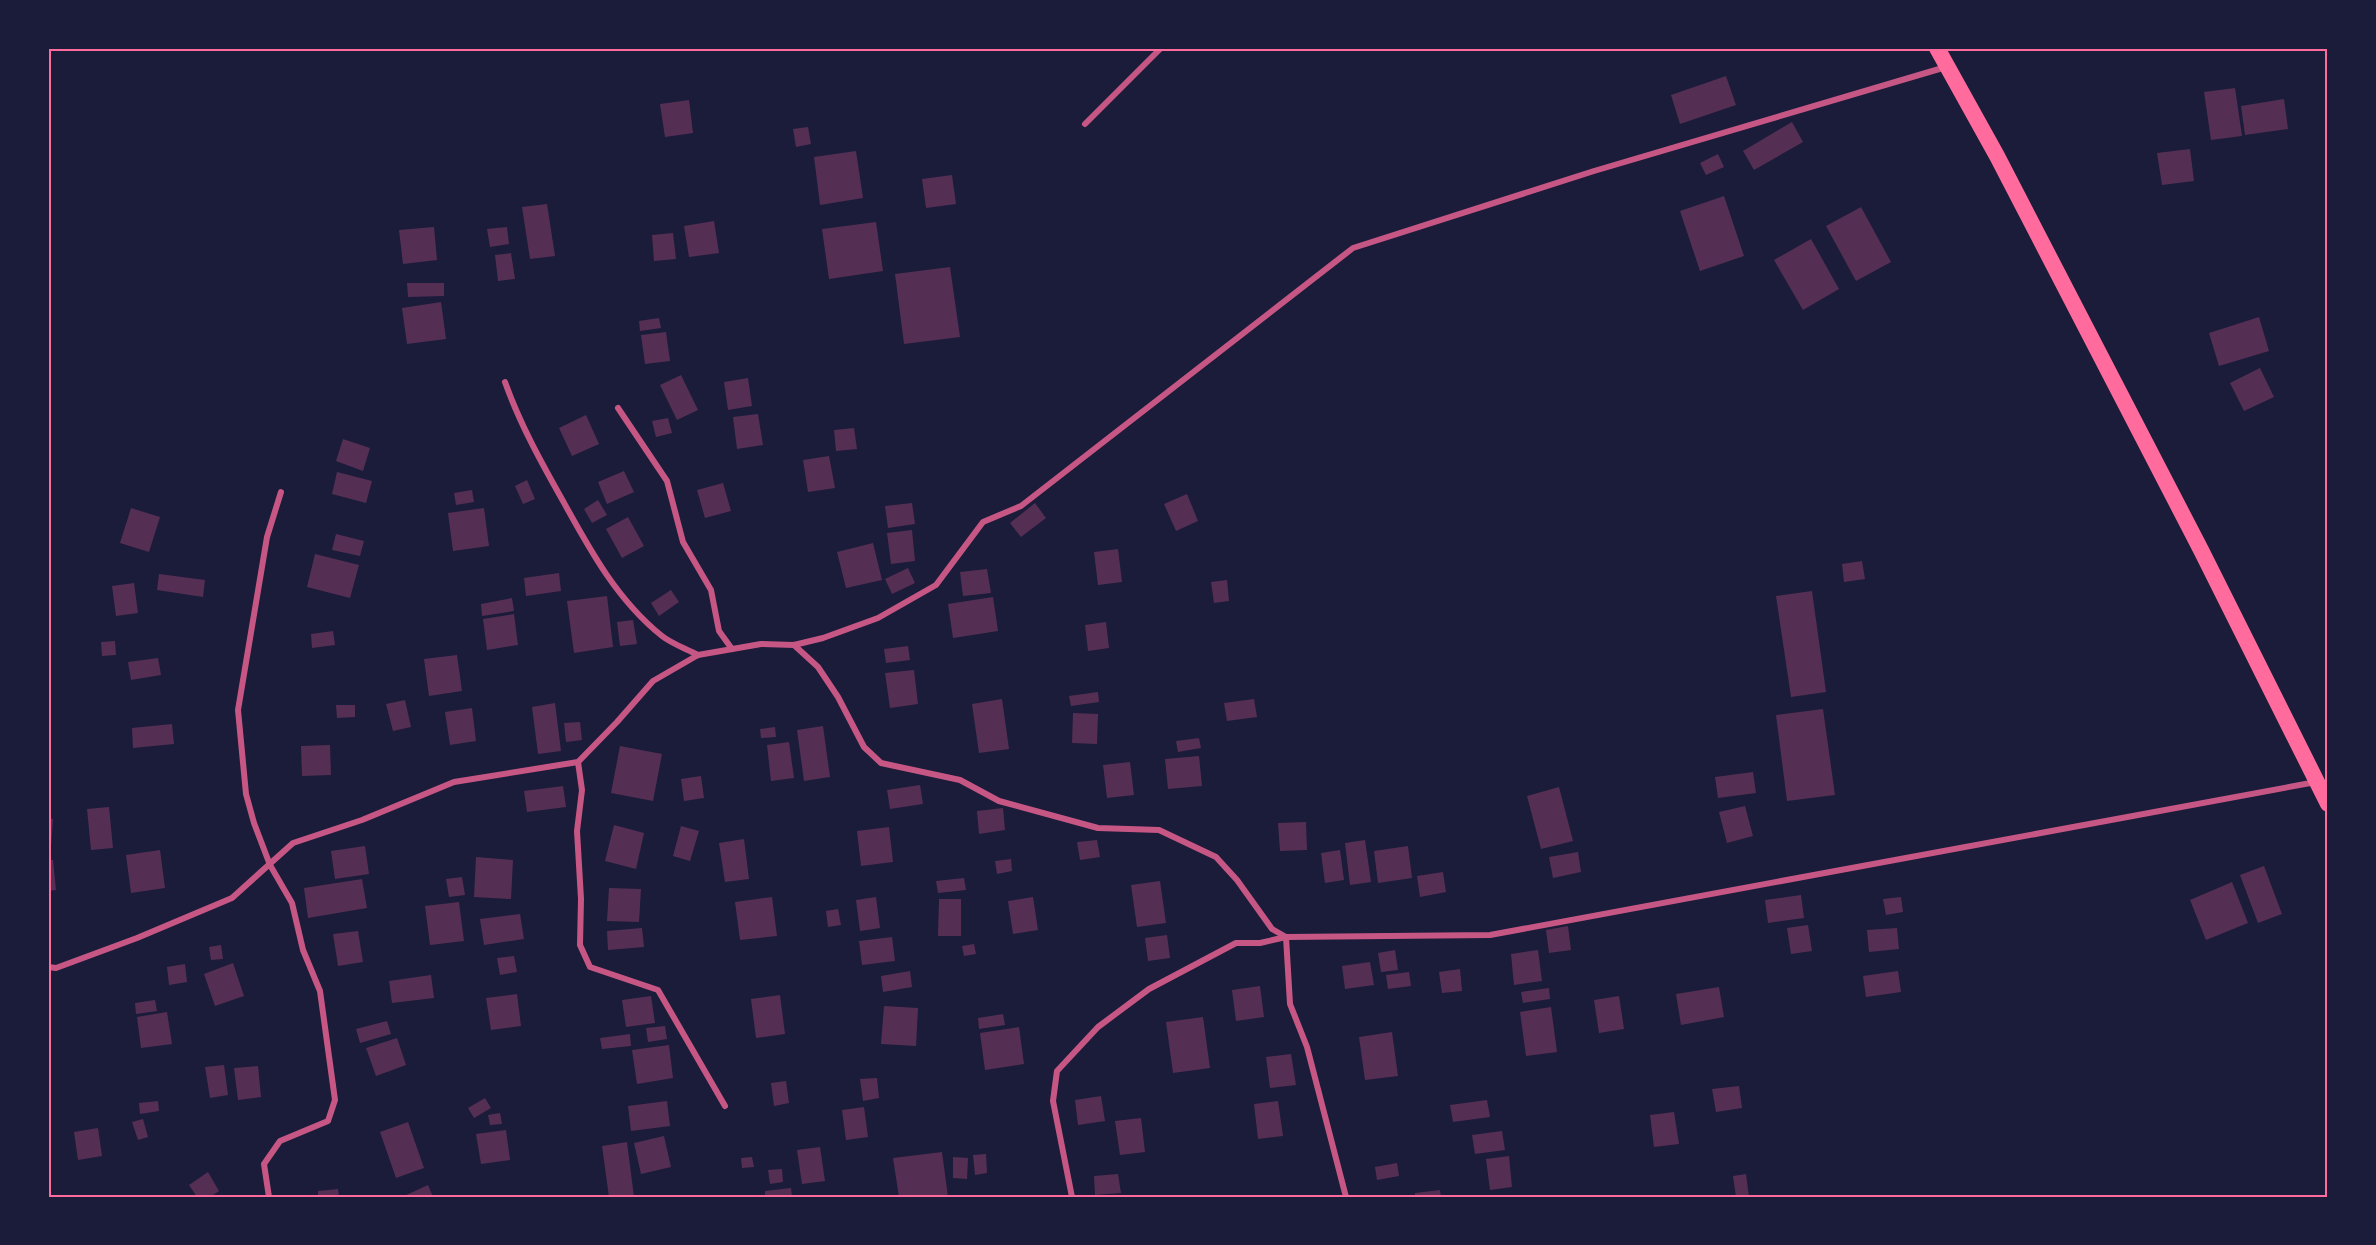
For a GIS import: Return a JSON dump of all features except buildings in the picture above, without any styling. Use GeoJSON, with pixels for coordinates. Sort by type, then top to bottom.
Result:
{"type":"FeatureCollection","features":[{"type":"Feature","properties":{"kind":"highway"},"geometry":{"type":"LineString","coordinates":[[1937,48],[1997,156],[2201,550],[2328,804]]}},
{"type":"Feature","properties":{"kind":"street"},"geometry":{"type":"LineString","coordinates":[[1085,124],[1161,48]]}},
{"type":"Feature","properties":{"kind":"street"},"geometry":{"type":"LineString","coordinates":[[48,967],[56,968],[137,938],[232,898],[293,843],[362,820],[454,782],[578,762],[654,681],[698,655],[761,644],[794,645],[823,638],[878,618],[936,585],[983,522],[1021,507],[1353,248],[1594,171],[1947,67]]}},
{"type":"Feature","properties":{"kind":"street"},"geometry":{"type":"LineString","coordinates":[[505,382],[519,420],[589,550],[608,579],[637,613],[663,638],[698,655]]}},
{"type":"Feature","properties":{"kind":"street"},"geometry":{"type":"LineString","coordinates":[[618,408],[667,481],[683,542],[711,591],[719,631],[732,650]]}},
{"type":"Feature","properties":{"kind":"street"},"geometry":{"type":"LineString","coordinates":[[270,1197],[264,1164],[280,1141],[328,1121],[335,1100],[320,991],[303,950],[292,903],[270,865],[246,794],[238,710],[267,537],[281,492]]}},
{"type":"Feature","properties":{"kind":"street"},"geometry":{"type":"LineString","coordinates":[[794,645],[818,667],[838,697],[864,747],[881,763],[960,780],[999,801],[1098,828],[1160,830],[1216,857],[1238,880],[1272,928],[1286,937]]}},
{"type":"Feature","properties":{"kind":"street"},"geometry":{"type":"LineString","coordinates":[[578,762],[582,790],[577,831],[581,899],[580,945],[590,967],[658,990],[725,1106]]}},
{"type":"Feature","properties":{"kind":"street"},"geometry":{"type":"LineString","coordinates":[[1072,1197],[1053,1101],[1057,1071],[1098,1027],[1149,989],[1236,943],[1260,944],[1286,937],[1490,935],[2317,782]]}},
{"type":"Feature","properties":{"kind":"street"},"geometry":{"type":"LineString","coordinates":[[1286,937],[1290,1004],[1307,1047],[1346,1197]]}}]}
